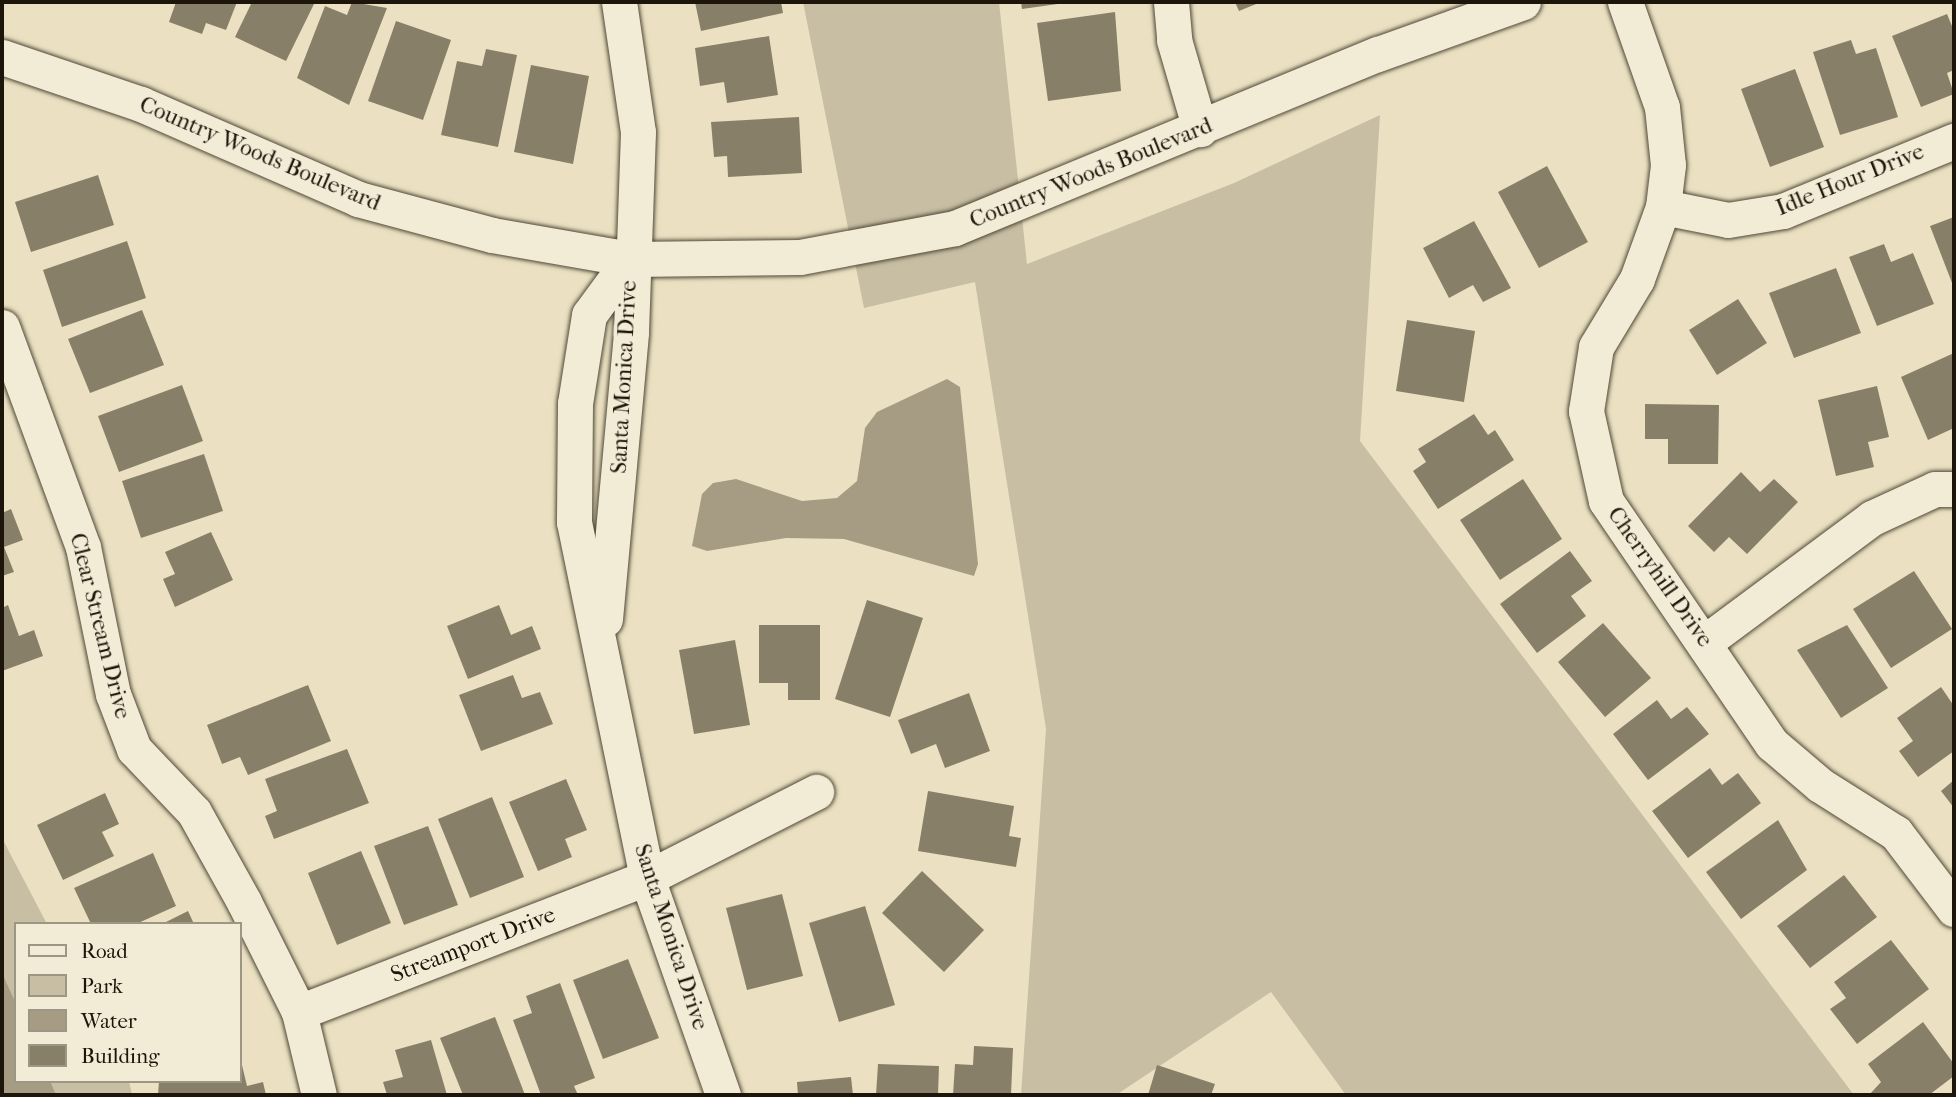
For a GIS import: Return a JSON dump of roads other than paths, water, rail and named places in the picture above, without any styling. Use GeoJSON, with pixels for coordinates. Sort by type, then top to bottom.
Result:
{"type":"FeatureCollection","features":[{"type":"Feature","properties":{"kind":"street"},"geometry":{"type":"LineString","coordinates":[[1171,2],[1174,40],[1200,129]]}},
{"type":"Feature","properties":{"kind":"street","name":"Country Woods Boulevard"},"geometry":{"type":"LineString","coordinates":[[2,57],[141,104],[358,200],[492,235],[630,259],[800,257],[956,228],[1523,2]]}},
{"type":"Feature","properties":{"kind":"street","name":"Cherryhill Drive"},"geometry":{"type":"LineString","coordinates":[[1625,2],[1662,107],[1668,165],[1663,207],[1637,279],[1596,347],[1586,411],[1606,501],[1705,642],[1772,744],[1820,785],[1896,833],[1954,909]]}},
{"type":"Feature","properties":{"kind":"street"},"geometry":{"type":"LineString","coordinates":[[612,3],[638,132],[630,259]]}},
{"type":"Feature","properties":{"kind":"street","name":"Idle Hour Drive"},"geometry":{"type":"LineString","coordinates":[[1663,207],[1728,220],[1783,211],[1954,141]]}},
{"type":"Feature","properties":{"kind":"street","name":"Santa Monica Drive"},"geometry":{"type":"LineString","coordinates":[[630,259],[589,315],[575,403],[575,522],[647,878],[723,1095]]}},
{"type":"Feature","properties":{"kind":"street","name":"Santa Monica Drive"},"geometry":{"type":"LineString","coordinates":[[601,654],[631,332],[630,259]]}},
{"type":"Feature","properties":{"kind":"street","name":"Clear Stream Drive"},"geometry":{"type":"LineString","coordinates":[[2,327],[83,547],[113,694],[134,749],[194,812],[299,1012],[319,1095]]}},
{"type":"Feature","properties":{"kind":"street"},"geometry":{"type":"LineString","coordinates":[[1705,642],[1872,518],[1935,489],[1954,489]]}},
{"type":"Feature","properties":{"kind":"street","name":"Streamport Drive"},"geometry":{"type":"LineString","coordinates":[[299,1012],[647,878],[816,792]]}},
{"type":"Feature","properties":{"kind":"water"},"geometry":{"type":"Polygon","coordinates":[[[947,379],[960,387],[978,564],[974,576],[844,539],[786,538],[707,551],[692,546],[702,494],[713,483],[736,479],[802,501],[837,498],[857,481],[865,428],[877,412],[947,379]]]}},
{"type":"Feature","properties":{"kind":"water"},"geometry":{"type":"Polygon","coordinates":[[[2,973],[14,1000],[14,1083],[51,1083],[56,1095],[2,1095],[2,973]]]}}]}
